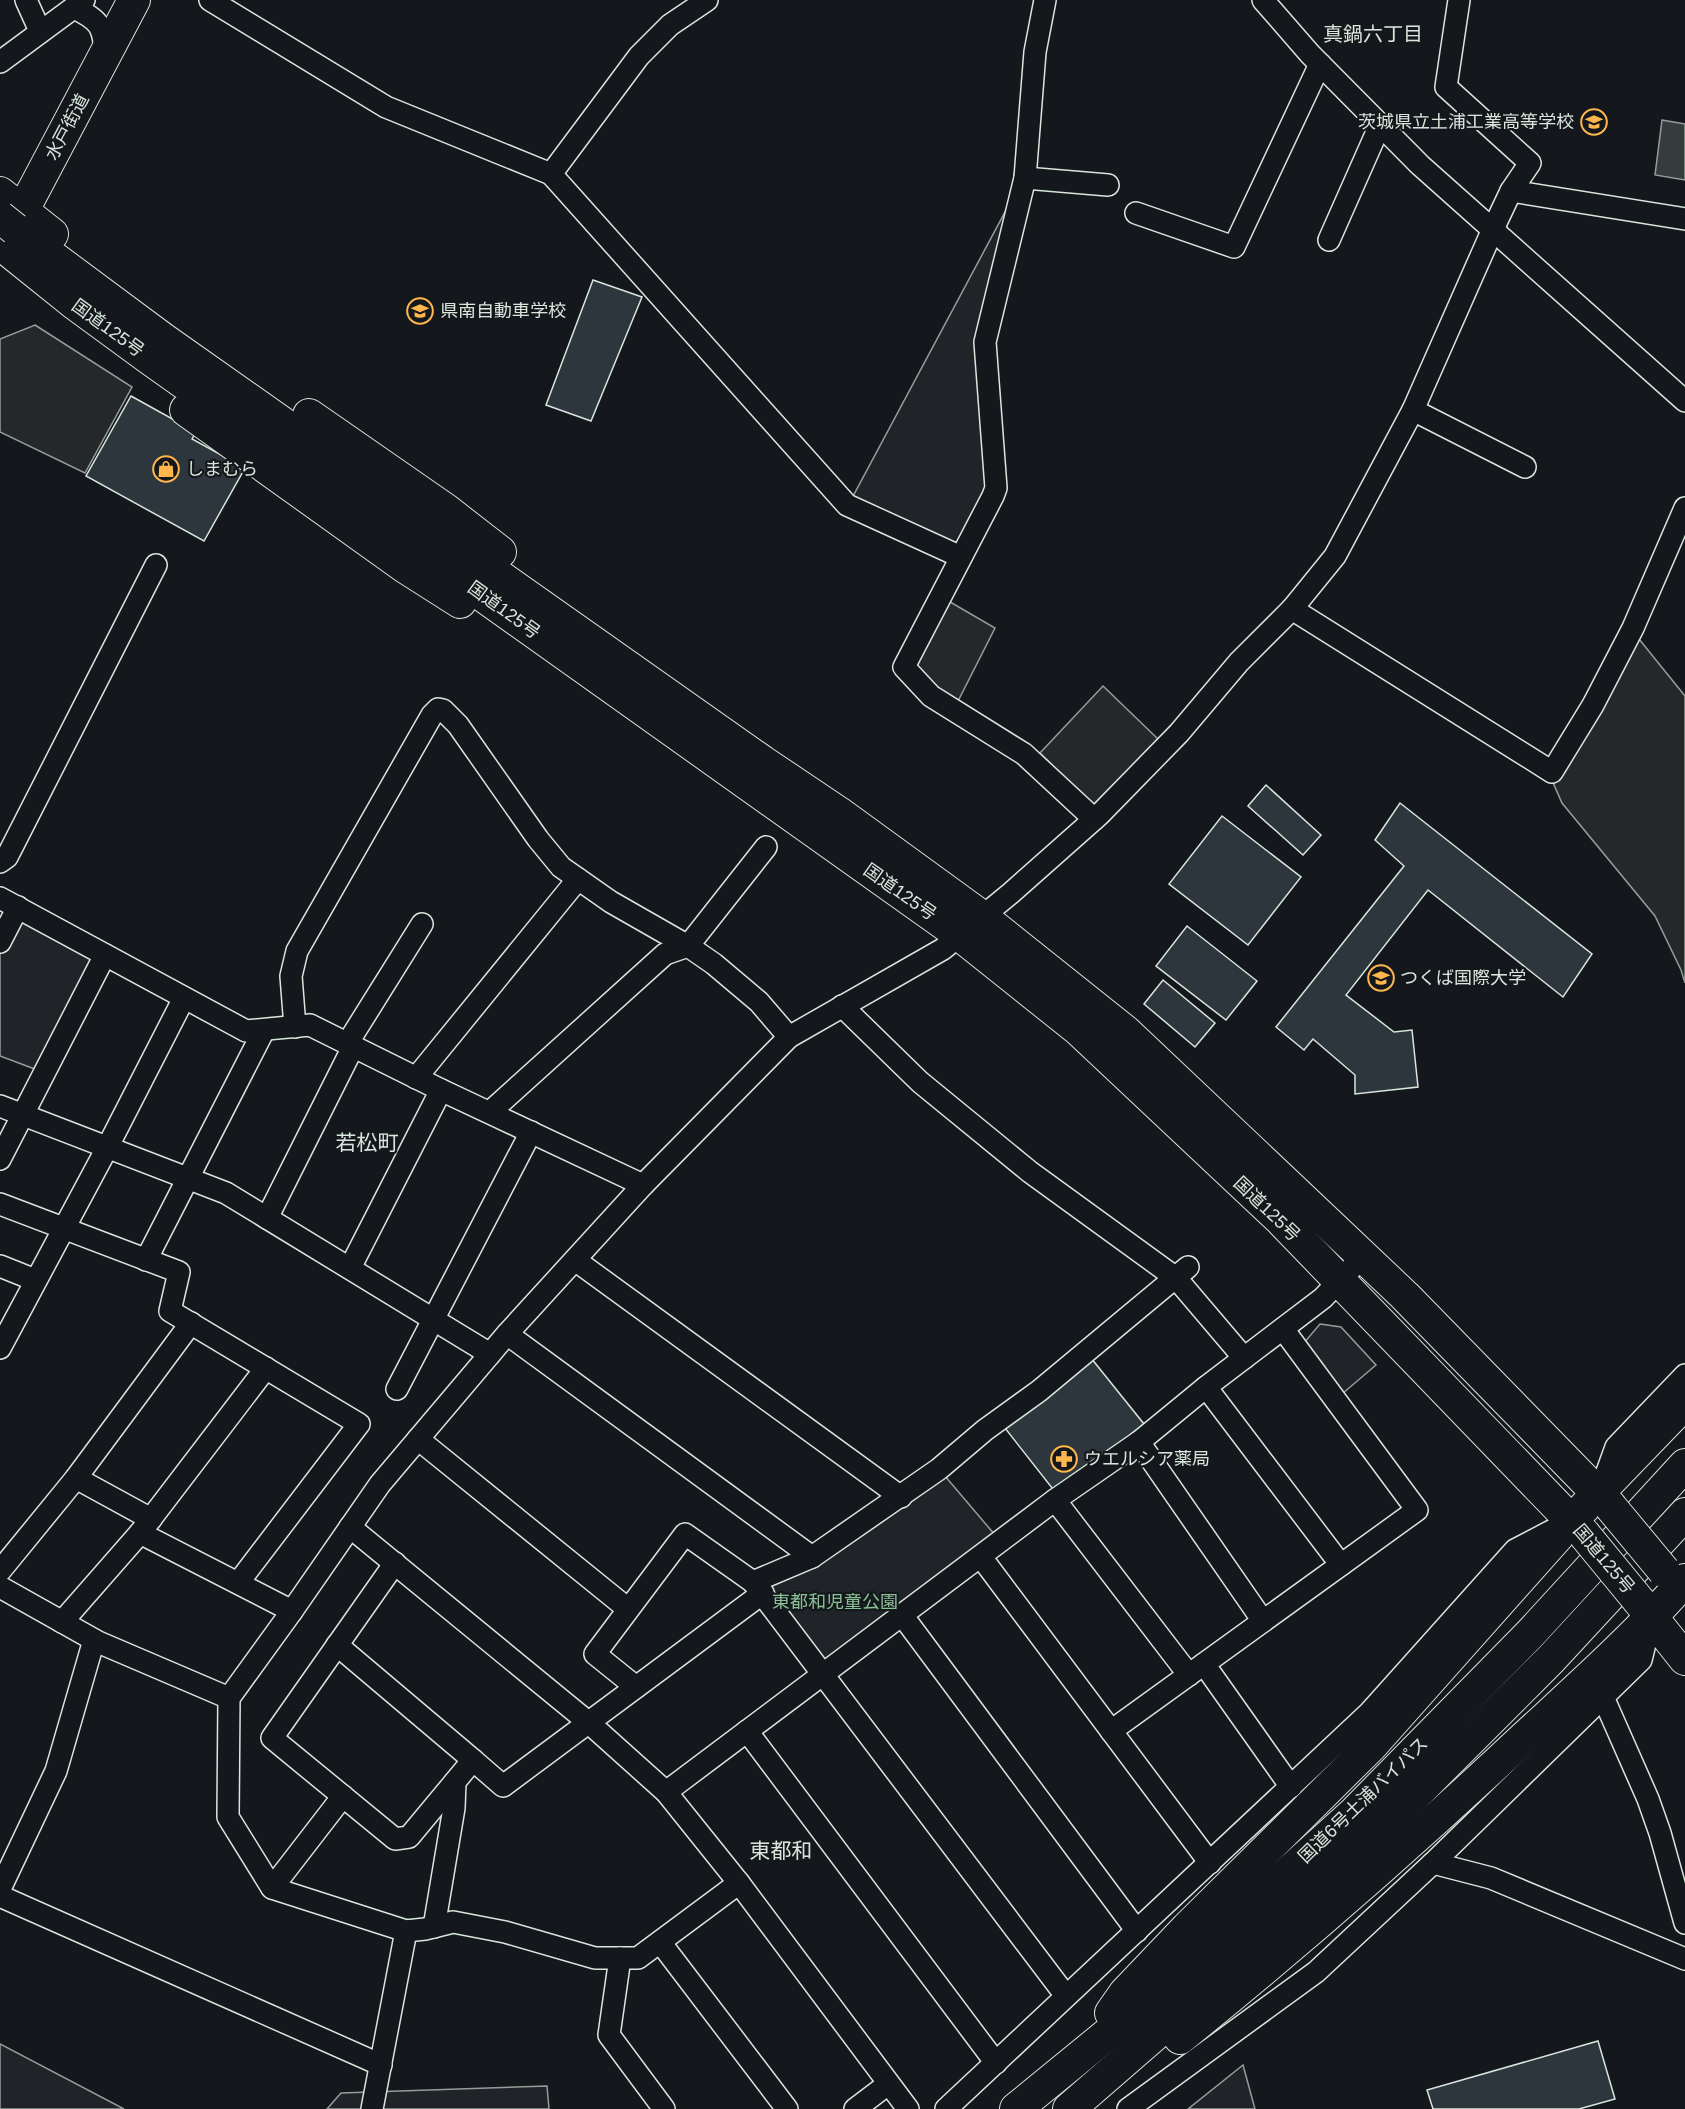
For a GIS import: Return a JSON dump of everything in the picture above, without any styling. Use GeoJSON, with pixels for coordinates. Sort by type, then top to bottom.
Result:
{"type":"FeatureCollection","features":[{"type":"Feature","properties":{"kind":"highway","name":"水戸街道"},"geometry":{"type":"LineString","coordinates":[[6,233],[134,0]]}},
{"type":"Feature","properties":{"kind":"highway","name":"国道125号"},"geometry":{"type":"LineString","coordinates":[[6,233],[74,303],[156,348],[839,813],[971,926],[1279,1218],[1578,1527],[1685,1659]]}},
{"type":"Feature","properties":{"kind":"highway"},"geometry":{"type":"LineString","coordinates":[[6,233],[189,333],[446,510],[763,762]]}},
{"type":"Feature","properties":{"kind":"highway"},"geometry":{"type":"LineString","coordinates":[[6,233],[151,386],[405,567],[732,774]]}},
{"type":"Feature","properties":{"kind":"highway","name":"国道125号"},"geometry":{"type":"LineString","coordinates":[[156,348],[435,560],[732,774],[971,926],[1126,1032],[1364,1255],[1605,1500],[1679,1584]]}},
{"type":"Feature","properties":{"kind":"highway"},"geometry":{"type":"LineString","coordinates":[[1077,2060],[1125,1993],[1187,1928],[1371,1746],[1605,1500],[1685,1403]]}},
{"type":"Feature","properties":{"kind":"highway","name":"国道6号土浦バイパス"},"geometry":{"type":"LineString","coordinates":[[1016,2109],[1154,1995],[1355,1812],[1530,1634],[1685,1465]]}},
{"type":"Feature","properties":{"kind":"highway","name":"国道6号土浦バイパス"},"geometry":{"type":"LineString","coordinates":[[1069,2109],[1378,1832],[1551,1659],[1685,1514]]}},
{"type":"Feature","properties":{"kind":"highway"},"geometry":{"type":"LineString","coordinates":[[1082,2109],[1111,2091],[1162,2053],[1247,1984],[1455,1803],[1624,1644],[1645,1608],[1679,1584]]}},
{"type":"Feature","properties":{"kind":"street"},"geometry":{"type":"LineString","coordinates":[[26,0],[40,32]]}},
{"type":"Feature","properties":{"kind":"street"},"geometry":{"type":"LineString","coordinates":[[210,0],[386,107],[551,174],[847,505],[961,557]]}},
{"type":"Feature","properties":{"kind":"street"},"geometry":{"type":"LineString","coordinates":[[551,174],[639,56],[670,25],[707,0]]}},
{"type":"Feature","properties":{"kind":"street"},"geometry":{"type":"LineString","coordinates":[[1045,0],[1035,52],[1025,178],[985,342],[996,488],[904,667],[931,696],[1024,754],[1094,819]]}},
{"type":"Feature","properties":{"kind":"street"},"geometry":{"type":"LineString","coordinates":[[1263,0],[1320,64],[1420,165],[1685,401]]}},
{"type":"Feature","properties":{"kind":"street"},"geometry":{"type":"LineString","coordinates":[[739,1883],[638,1958],[595,1958],[505,1932],[453,1922],[406,1931],[272,1888],[228,1817],[229,1698],[380,1484],[507,1334],[643,1185],[789,1037],[944,949],[1094,819],[1179,733],[1239,662],[1292,609],[1335,556],[1413,410],[1493,229],[1512,191],[1530,164],[1446,87],[1458,0]]}},
{"type":"Feature","properties":{"kind":"street"},"geometry":{"type":"LineString","coordinates":[[0,62],[79,4],[100,27],[105,37],[105,54]]}},
{"type":"Feature","properties":{"kind":"street"},"geometry":{"type":"LineString","coordinates":[[1136,213],[1234,247],[1320,64]]}},
{"type":"Feature","properties":{"kind":"street"},"geometry":{"type":"LineString","coordinates":[[1329,240],[1380,125]]}},
{"type":"Feature","properties":{"kind":"street"},"geometry":{"type":"LineString","coordinates":[[1025,178],[1108,185]]}},
{"type":"Feature","properties":{"kind":"street"},"geometry":{"type":"LineString","coordinates":[[1512,191],[1685,219]]}},
{"type":"Feature","properties":{"kind":"street"},"geometry":{"type":"LineString","coordinates":[[1413,410],[1525,467]]}},
{"type":"Feature","properties":{"kind":"street"},"geometry":{"type":"LineString","coordinates":[[1292,609],[1552,772],[1593,705],[1677,551],[1685,508]]}},
{"type":"Feature","properties":{"kind":"street"},"geometry":{"type":"LineString","coordinates":[[0,862],[7,857],[156,565]]}},
{"type":"Feature","properties":{"kind":"street"},"geometry":{"type":"LineString","coordinates":[[295,1027],[291,976],[297,951],[432,715],[438,709],[443,710],[458,725],[561,867],[610,902],[688,946],[714,964],[759,1002],[789,1037]]}},
{"type":"Feature","properties":{"kind":"street"},"geometry":{"type":"LineString","coordinates":[[490,1112],[665,954],[688,946],[766,848]]}},
{"type":"Feature","properties":{"kind":"street"},"geometry":{"type":"LineString","coordinates":[[416,1078],[578,879]]}},
{"type":"Feature","properties":{"kind":"street"},"geometry":{"type":"LineString","coordinates":[[0,942],[9,902],[246,1031],[310,1025],[416,1078],[643,1185]]}},
{"type":"Feature","properties":{"kind":"street"},"geometry":{"type":"LineString","coordinates":[[267,1218],[350,1045],[422,924]]}},
{"type":"Feature","properties":{"kind":"street"},"geometry":{"type":"LineString","coordinates":[[0,1159],[105,955]]}},
{"type":"Feature","properties":{"kind":"street"},"geometry":{"type":"LineString","coordinates":[[0,1348],[184,998]]}},
{"type":"Feature","properties":{"kind":"street"},"geometry":{"type":"LineString","coordinates":[[842,1006],[920,1082],[1030,1172],[1182,1273],[1244,1358]]}},
{"type":"Feature","properties":{"kind":"street"},"geometry":{"type":"LineString","coordinates":[[146,1260],[264,1030]]}},
{"type":"Feature","properties":{"kind":"street"},"geometry":{"type":"LineString","coordinates":[[350,1268],[441,1090]]}},
{"type":"Feature","properties":{"kind":"street"},"geometry":{"type":"LineString","coordinates":[[0,1106],[226,1193],[490,1354]]}},
{"type":"Feature","properties":{"kind":"street"},"geometry":{"type":"LineString","coordinates":[[397,1389],[531,1132]]}},
{"type":"Feature","properties":{"kind":"street"},"geometry":{"type":"LineString","coordinates":[[0,1204],[179,1272],[171,1311],[359,1424],[238,1583]]}},
{"type":"Feature","properties":{"kind":"street"},"geometry":{"type":"LineString","coordinates":[[666,1792],[1055,1500],[1139,1442],[1206,1387],[1323,1298],[1364,1255]]}},
{"type":"Feature","properties":{"kind":"street"},"geometry":{"type":"LineString","coordinates":[[574,1260],[901,1497]]}},
{"type":"Feature","properties":{"kind":"street"},"geometry":{"type":"LineString","coordinates":[[0,1266],[35,1280]]}},
{"type":"Feature","properties":{"kind":"street"},"geometry":{"type":"LineString","coordinates":[[337,1645],[503,1786],[636,1687],[758,1588],[812,1557],[939,1469],[1182,1273]]}},
{"type":"Feature","properties":{"kind":"street"},"geometry":{"type":"LineString","coordinates":[[0,1571],[76,1478],[191,1323]]}},
{"type":"Feature","properties":{"kind":"street"},"geometry":{"type":"LineString","coordinates":[[1111,1731],[1417,1510],[1283,1329]]}},
{"type":"Feature","properties":{"kind":"street"},"geometry":{"type":"LineString","coordinates":[[507,1334],[812,1557]]}},
{"type":"Feature","properties":{"kind":"street"},"geometry":{"type":"LineString","coordinates":[[62,1622],[146,1526],[266,1368]]}},
{"type":"Feature","properties":{"kind":"street"},"geometry":{"type":"LineString","coordinates":[[1605,1500],[1616,1447],[1685,1375]]}},
{"type":"Feature","properties":{"kind":"street"},"geometry":{"type":"LineString","coordinates":[[1206,1387],[1341,1565]]}},
{"type":"Feature","properties":{"kind":"street"},"geometry":{"type":"LineString","coordinates":[[418,1439],[628,1609]]}},
{"type":"Feature","properties":{"kind":"street"},"geometry":{"type":"LineString","coordinates":[[1139,1442],[1263,1621]]}},
{"type":"Feature","properties":{"kind":"street"},"geometry":{"type":"LineString","coordinates":[[76,1478],[146,1526],[238,1583],[292,1611]]}},
{"type":"Feature","properties":{"kind":"street"},"geometry":{"type":"LineString","coordinates":[[1055,1500],[1291,1787]]}},
{"type":"Feature","properties":{"kind":"street"},"geometry":{"type":"LineString","coordinates":[[350,1527],[588,1722],[666,1792],[739,1883],[908,2109]]}},
{"type":"Feature","properties":{"kind":"street"},"geometry":{"type":"LineString","coordinates":[[946,2109],[1369,1713],[1515,1550],[1578,1527]]}},
{"type":"Feature","properties":{"kind":"street"},"geometry":{"type":"LineString","coordinates":[[636,1687],[595,1653],[685,1534],[758,1588],[1066,1996]]}},
{"type":"Feature","properties":{"kind":"street"},"geometry":{"type":"LineString","coordinates":[[981,1557],[1210,1863]]}},
{"type":"Feature","properties":{"kind":"street"},"geometry":{"type":"LineString","coordinates":[[395,1563],[272,1738],[395,1839],[409,1837],[473,1760]]}},
{"type":"Feature","properties":{"kind":"street"},"geometry":{"type":"LineString","coordinates":[[0,1587],[93,1640],[229,1698]]}},
{"type":"Feature","properties":{"kind":"street"},"geometry":{"type":"LineString","coordinates":[[1128,2109],[1316,1972],[1433,1863],[1641,1660],[1645,1608]]}},
{"type":"Feature","properties":{"kind":"street"},"geometry":{"type":"LineString","coordinates":[[902,1616],[1137,1930]]}},
{"type":"Feature","properties":{"kind":"street"},"geometry":{"type":"LineString","coordinates":[[0,1889],[56,1771],[93,1640]]}},
{"type":"Feature","properties":{"kind":"street"},"geometry":{"type":"LineString","coordinates":[[1603,1697],[1652,1811],[1685,1923]]}},
{"type":"Feature","properties":{"kind":"street"},"geometry":{"type":"LineString","coordinates":[[747,1731],[996,2063]]}},
{"type":"Feature","properties":{"kind":"street"},"geometry":{"type":"LineString","coordinates":[[434,1927],[454,1808],[455,1782]]}},
{"type":"Feature","properties":{"kind":"street"},"geometry":{"type":"LineString","coordinates":[[272,1888],[343,1796]]}},
{"type":"Feature","properties":{"kind":"street"},"geometry":{"type":"LineString","coordinates":[[1433,1863],[1491,1878],[1685,1959]]}},
{"type":"Feature","properties":{"kind":"street"},"geometry":{"type":"LineString","coordinates":[[0,1896],[381,2065]]}},
{"type":"Feature","properties":{"kind":"street"},"geometry":{"type":"LineString","coordinates":[[372,2109],[406,1931]]}},
{"type":"Feature","properties":{"kind":"street"},"geometry":{"type":"LineString","coordinates":[[660,1942],[787,2109]]}},
{"type":"Feature","properties":{"kind":"street"},"geometry":{"type":"LineString","coordinates":[[620,1958],[609,2035],[664,2109]]}},
{"type":"Feature","properties":{"kind":"street"},"geometry":{"type":"LineString","coordinates":[[855,2109],[888,2084]]}},
{"type":"Feature","properties":{"kind":"green space"},"geometry":{"type":"Polygon","coordinates":[[[1021,182],[979,341],[989,488],[958,552],[851,500],[1021,182]]]}},
{"type":"Feature","properties":{"kind":"green space"},"geometry":{"type":"Polygon","coordinates":[[[19,912],[99,957],[40,1071],[0,1056],[0,950],[19,912]]]}},
{"type":"Feature","properties":{"kind":"green space"},"geometry":{"type":"Polygon","coordinates":[[[1320,1324],[1341,1327],[1376,1365],[1342,1394],[1303,1344],[1320,1324]]]}},
{"type":"Feature","properties":{"kind":"green space","name":"東都和児童公園"},"geometry":{"type":"Polygon","coordinates":[[[939,1469],[1001,1542],[824,1674],[753,1582],[939,1469]]]}},
{"type":"Feature","properties":{"kind":"green space"},"geometry":{"type":"Polygon","coordinates":[[[0,2044],[124,2109],[0,2109],[0,2044]]]}},
{"type":"Feature","properties":{"kind":"green space"},"geometry":{"type":"Polygon","coordinates":[[[1243,2065],[1255,2109],[1188,2109],[1243,2065]]]}},
{"type":"Feature","properties":{"kind":"green space"},"geometry":{"type":"Polygon","coordinates":[[[547,2086],[549,2109],[327,2109],[341,2093],[547,2086]]]}},
{"type":"Feature","properties":{"kind":"shaded area"},"geometry":{"type":"Polygon","coordinates":[[[1662,120],[1685,124],[1685,180],[1655,175],[1662,120]]]}},
{"type":"Feature","properties":{"kind":"shaded area"},"geometry":{"type":"Polygon","coordinates":[[[35,325],[132,387],[85,473],[0,432],[0,339],[35,325]]]}},
{"type":"Feature","properties":{"kind":"shaded area"},"geometry":{"type":"Polygon","coordinates":[[[945,599],[995,628],[956,705],[910,666],[945,599]]]}},
{"type":"Feature","properties":{"kind":"shaded area"},"geometry":{"type":"Polygon","coordinates":[[[1639,639],[1685,696],[1685,983],[1655,916],[1562,803],[1551,778],[1639,639]]]}},
{"type":"Feature","properties":{"kind":"shaded area"},"geometry":{"type":"Polygon","coordinates":[[[1103,686],[1158,739],[1096,809],[1040,753],[1103,686]]]}},
{"type":"Feature","properties":{"kind":"building","name":"県南自動車学校"},"geometry":{"type":"Polygon","coordinates":[[[593,280],[642,297],[591,421],[546,405],[593,280]]]}},
{"type":"Feature","properties":{"kind":"building"},"geometry":{"type":"Polygon","coordinates":[[[131,396],[196,432],[192,439],[245,468],[204,541],[86,476],[131,396]]]}},
{"type":"Feature","properties":{"kind":"building"},"geometry":{"type":"Polygon","coordinates":[[[1266,785],[1321,835],[1303,855],[1248,806],[1266,785]]]}},
{"type":"Feature","properties":{"kind":"building"},"geometry":{"type":"Polygon","coordinates":[[[1400,803],[1592,954],[1563,997],[1428,890],[1346,995],[1394,1032],[1412,1030],[1418,1087],[1355,1094],[1355,1075],[1313,1039],[1304,1050],[1276,1027],[1404,866],[1375,840],[1400,803]]]}},
{"type":"Feature","properties":{"kind":"building"},"geometry":{"type":"Polygon","coordinates":[[[1222,816],[1301,877],[1248,945],[1169,884],[1222,816]]]}},
{"type":"Feature","properties":{"kind":"building"},"geometry":{"type":"Polygon","coordinates":[[[1187,926],[1257,981],[1226,1020],[1156,966],[1187,926]]]}},
{"type":"Feature","properties":{"kind":"building"},"geometry":{"type":"Polygon","coordinates":[[[1163,980],[1215,1023],[1195,1047],[1144,1004],[1163,980]]]}},
{"type":"Feature","properties":{"kind":"building","name":"ウエルシア薬局"},"geometry":{"type":"Polygon","coordinates":[[[1091,1358],[1144,1424],[1056,1493],[1001,1423],[1091,1358]]]}},
{"type":"Feature","properties":{"kind":"building"},"geometry":{"type":"Polygon","coordinates":[[[1598,2041],[1615,2099],[1579,2109],[1433,2109],[1427,2090],[1598,2041]]]}},
{"type":"Feature","properties":{"kind":"place","name":"茨城県立土浦工業高等学校"},"geometry":{"type":"Point","coordinates":[1594,122]}},
{"type":"Feature","properties":{"kind":"place","name":"県南自動車学校"},"geometry":{"type":"Point","coordinates":[420,311]}},
{"type":"Feature","properties":{"kind":"place","name":"しまむら"},"geometry":{"type":"Point","coordinates":[166,469]}},
{"type":"Feature","properties":{"kind":"place","name":"つくば国際大学"},"geometry":{"type":"Point","coordinates":[1381,978]}},
{"type":"Feature","properties":{"kind":"place","name":"ウエルシア薬局"},"geometry":{"type":"Point","coordinates":[1064,1459]}},
{"type":"Feature","properties":{"kind":"district","name":"真鍋六丁目"},"geometry":{"type":"Point","coordinates":[1373,34]}},
{"type":"Feature","properties":{"kind":"district","name":"若松町"},"geometry":{"type":"Point","coordinates":[367,1142]}},
{"type":"Feature","properties":{"kind":"district","name":"東都和"},"geometry":{"type":"Point","coordinates":[781,1850]}}]}
